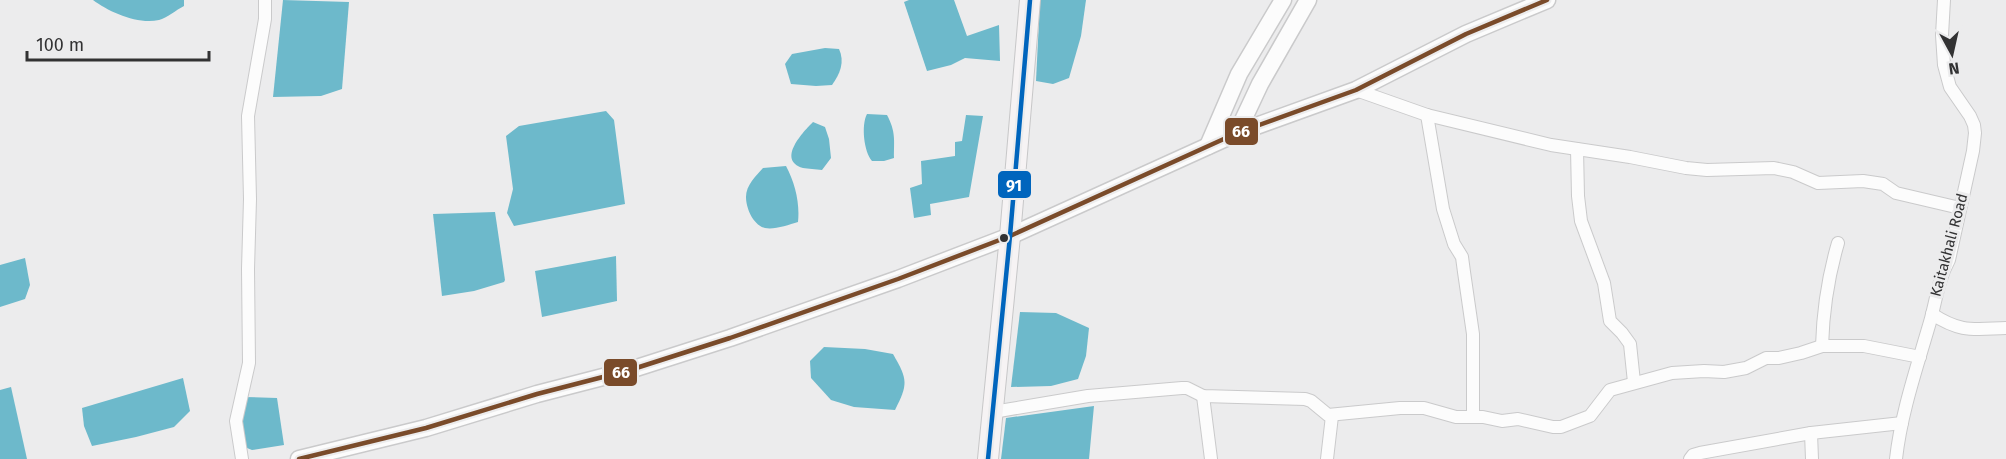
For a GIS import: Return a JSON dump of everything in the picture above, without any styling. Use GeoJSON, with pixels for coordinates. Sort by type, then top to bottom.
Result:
{"type":"FeatureCollection","features":[{"type":"Feature","properties":{"kind":"main road"},"geometry":{"type":"LineString","coordinates":[[988,459],[1030,0]]}},
{"type":"Feature","properties":{"kind":"main road"},"geometry":{"type":"LineString","coordinates":[[1209,146],[1239,74],[1283,0]]}},
{"type":"Feature","properties":{"kind":"main road"},"geometry":{"type":"LineString","coordinates":[[1237,133],[1260,84],[1308,0]]}},
{"type":"Feature","properties":{"kind":"main road"},"geometry":{"type":"LineString","coordinates":[[299,459],[426,428],[537,394],[630,370],[730,338],[898,279],[1010,236],[1237,133],[1356,90],[1466,34],[1547,0]]}},
{"type":"Feature","properties":{"kind":"street"},"geometry":{"type":"LineString","coordinates":[[242,459],[236,421],[249,363],[248,116],[265,19],[265,0]]}},
{"type":"Feature","properties":{"kind":"street","name":"Kaitakhali Road"},"geometry":{"type":"LineString","coordinates":[[1896,459],[1902,423],[1942,272],[1949,260],[1973,151],[1974,124],[1950,87],[1944,65],[1942,35],[1944,0]]}},
{"type":"Feature","properties":{"kind":"street"},"geometry":{"type":"LineString","coordinates":[[1356,90],[1427,115],[1551,145],[1686,168],[1707,170],[1774,168],[1793,172],[1818,183],[1863,181],[1882,184],[1896,193],[1928,202],[1960,208]]}},
{"type":"Feature","properties":{"kind":"street"},"geometry":{"type":"LineString","coordinates":[[1427,115],[1443,209],[1454,244],[1462,257],[1473,334],[1473,417]]}},
{"type":"Feature","properties":{"kind":"street"},"geometry":{"type":"LineString","coordinates":[[1577,150],[1581,221],[1604,283],[1610,321],[1630,344],[1634,382]]}},
{"type":"Feature","properties":{"kind":"street"},"geometry":{"type":"LineString","coordinates":[[1822,346],[1823,317],[1838,243]]}},
{"type":"Feature","properties":{"kind":"street"},"geometry":{"type":"LineString","coordinates":[[1932,314],[1947,324],[1963,329],[2006,328]]}},
{"type":"Feature","properties":{"kind":"street"},"geometry":{"type":"LineString","coordinates":[[993,412],[1088,396],[1187,388],[1203,396],[1305,399],[1332,416],[1361,411],[1424,408],[1456,417],[1473,417],[1502,422],[1518,419],[1561,427],[1590,416],[1610,390],[1672,373],[1724,372],[1746,368],[1767,358],[1779,358],[1822,346],[1864,346],[1920,357]]}},
{"type":"Feature","properties":{"kind":"street"},"geometry":{"type":"LineString","coordinates":[[1203,396],[1211,459]]}},
{"type":"Feature","properties":{"kind":"street"},"geometry":{"type":"LineString","coordinates":[[1327,459],[1332,416]]}},
{"type":"Feature","properties":{"kind":"street"},"geometry":{"type":"LineString","coordinates":[[1690,459],[1693,455],[1700,453],[1811,433],[1902,423]]}},
{"type":"Feature","properties":{"kind":"street"},"geometry":{"type":"LineString","coordinates":[[1811,433],[1812,459]]}},
{"type":"Feature","properties":{"kind":"water"},"geometry":{"type":"Polygon","coordinates":[[[93,0],[184,0],[184,6],[162,19],[142,21],[115,13],[93,0]]]}},
{"type":"Feature","properties":{"kind":"water"},"geometry":{"type":"Polygon","coordinates":[[[283,0],[349,2],[342,89],[321,96],[273,97],[283,0]]]}},
{"type":"Feature","properties":{"kind":"water"},"geometry":{"type":"Polygon","coordinates":[[[954,0],[967,36],[999,25],[1000,61],[965,58],[951,65],[927,71],[904,2],[954,0]]]}},
{"type":"Feature","properties":{"kind":"water"},"geometry":{"type":"Polygon","coordinates":[[[1040,0],[1086,0],[1081,36],[1069,78],[1053,84],[1036,81],[1040,0]]]}},
{"type":"Feature","properties":{"kind":"water"},"geometry":{"type":"Polygon","coordinates":[[[825,48],[839,49],[842,59],[841,68],[832,85],[791,84],[785,64],[792,54],[825,48]]]}},
{"type":"Feature","properties":{"kind":"water"},"geometry":{"type":"Polygon","coordinates":[[[606,111],[614,120],[625,204],[514,226],[507,213],[513,189],[506,136],[519,126],[606,111]]]}},
{"type":"Feature","properties":{"kind":"water"},"geometry":{"type":"Polygon","coordinates":[[[867,114],[887,115],[893,131],[894,158],[872,161],[869,157],[864,131],[867,114]]]}},
{"type":"Feature","properties":{"kind":"water"},"geometry":{"type":"Polygon","coordinates":[[[966,115],[983,116],[969,197],[930,204],[931,215],[914,218],[910,188],[922,184],[921,161],[955,156],[955,142],[962,141],[966,115]]]}},
{"type":"Feature","properties":{"kind":"water"},"geometry":{"type":"Polygon","coordinates":[[[813,122],[825,127],[829,139],[831,158],[822,170],[803,168],[795,164],[792,159],[795,145],[813,122]]]}},
{"type":"Feature","properties":{"kind":"water"},"geometry":{"type":"Polygon","coordinates":[[[786,166],[796,193],[798,222],[777,228],[765,228],[754,220],[749,211],[746,197],[748,189],[763,168],[786,166]]]}},
{"type":"Feature","properties":{"kind":"water"},"geometry":{"type":"Polygon","coordinates":[[[495,212],[504,282],[474,291],[442,296],[433,214],[495,212]]]}},
{"type":"Feature","properties":{"kind":"water"},"geometry":{"type":"Polygon","coordinates":[[[616,256],[617,301],[542,317],[535,271],[616,256]]]}},
{"type":"Feature","properties":{"kind":"water"},"geometry":{"type":"Polygon","coordinates":[[[25,258],[30,285],[25,299],[0,307],[0,265],[25,258]]]}},
{"type":"Feature","properties":{"kind":"water"},"geometry":{"type":"Polygon","coordinates":[[[1020,312],[1056,313],[1089,328],[1086,356],[1078,379],[1051,386],[1011,387],[1020,312]]]}},
{"type":"Feature","properties":{"kind":"water"},"geometry":{"type":"Polygon","coordinates":[[[824,347],[865,349],[893,354],[905,382],[895,410],[854,407],[831,400],[811,378],[810,361],[824,347]]]}},
{"type":"Feature","properties":{"kind":"water"},"geometry":{"type":"Polygon","coordinates":[[[183,378],[190,411],[174,427],[92,446],[84,426],[82,408],[183,378]]]}},
{"type":"Feature","properties":{"kind":"water"},"geometry":{"type":"Polygon","coordinates":[[[11,387],[27,459],[0,459],[0,390],[11,387]]]}},
{"type":"Feature","properties":{"kind":"water"},"geometry":{"type":"Polygon","coordinates":[[[244,397],[277,398],[284,445],[252,450],[242,446],[238,425],[244,397]]]}},
{"type":"Feature","properties":{"kind":"water"},"geometry":{"type":"Polygon","coordinates":[[[1094,406],[1089,459],[1001,459],[1006,418],[1094,406]]]}},
{"type":"Feature","properties":{"kind":"transit line","name":"91"},"geometry":{"type":"LineString","coordinates":[[988,459],[1030,0]]}},
{"type":"Feature","properties":{"kind":"transit line","name":"66"},"geometry":{"type":"LineString","coordinates":[[299,459],[426,428],[537,394],[630,370],[730,338],[898,279],[1010,236],[1237,133],[1356,90],[1466,34],[1547,0]]}}]}
